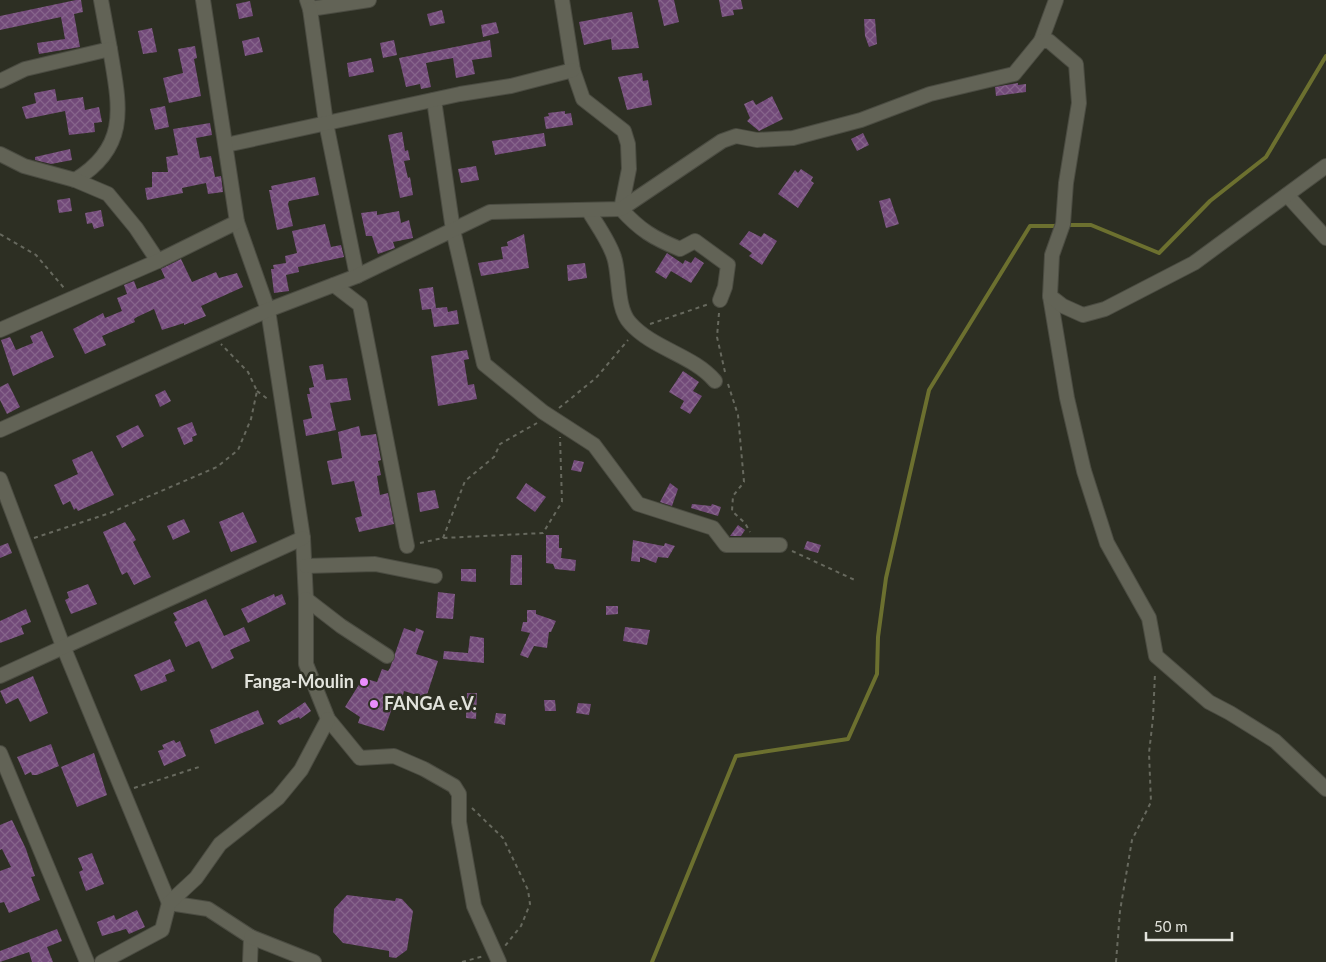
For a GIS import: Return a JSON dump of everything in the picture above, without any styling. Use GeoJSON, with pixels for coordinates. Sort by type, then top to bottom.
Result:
{"type":"FeatureCollection","features":[{"type":"Feature","properties":{"kind":"street"},"geometry":{"type":"LineString","coordinates":[[75,180],[92,170],[104,156],[113,140],[120,106],[101,0]]}},
{"type":"Feature","properties":{"kind":"street"},"geometry":{"type":"LineString","coordinates":[[203,0],[237,222],[268,310],[303,538],[306,566],[306,664],[328,719],[360,758],[394,756],[424,769],[454,786],[459,794],[459,822],[474,906],[498,958]]}},
{"type":"Feature","properties":{"kind":"street"},"geometry":{"type":"LineString","coordinates":[[357,276],[326,123],[308,5],[370,0]]}},
{"type":"Feature","properties":{"kind":"street"},"geometry":{"type":"LineString","coordinates":[[562,0],[573,70],[583,99],[624,131],[628,144],[629,169],[621,209]]}},
{"type":"Feature","properties":{"kind":"street"},"geometry":{"type":"LineString","coordinates":[[0,430],[268,310],[357,276],[490,212],[621,209],[722,141],[736,136],[757,140],[793,138],[861,120],[930,94],[1014,74],[1041,41],[1056,0]]}},
{"type":"Feature","properties":{"kind":"street"},"geometry":{"type":"LineString","coordinates":[[1041,41],[1049,41],[1076,64],[1079,103],[1066,183],[1063,224],[1052,255],[1050,296],[1066,388],[1084,471],[1107,543],[1149,618],[1156,656],[1208,702],[1230,713],[1275,741],[1326,789]]}},
{"type":"Feature","properties":{"kind":"street"},"geometry":{"type":"LineString","coordinates":[[0,81],[25,69],[110,49]]}},
{"type":"Feature","properties":{"kind":"street"},"geometry":{"type":"LineString","coordinates":[[226,146],[434,100],[511,86],[573,70]]}},
{"type":"Feature","properties":{"kind":"street"},"geometry":{"type":"LineString","coordinates":[[434,100],[453,230],[484,364],[553,419],[594,445],[638,504],[713,528],[726,545],[780,545]]}},
{"type":"Feature","properties":{"kind":"street"},"geometry":{"type":"LineString","coordinates":[[0,154],[24,166],[75,180],[108,194],[136,228],[158,261]]}},
{"type":"Feature","properties":{"kind":"street"},"geometry":{"type":"LineString","coordinates":[[1050,296],[1063,306],[1083,315],[1105,309],[1194,263],[1326,166]]}},
{"type":"Feature","properties":{"kind":"street"},"geometry":{"type":"LineString","coordinates":[[1287,195],[1326,238]]}},
{"type":"Feature","properties":{"kind":"street"},"geometry":{"type":"LineString","coordinates":[[621,209],[639,229],[662,242],[680,249],[695,241],[728,265],[726,287],[720,300]]}},
{"type":"Feature","properties":{"kind":"street"},"geometry":{"type":"LineString","coordinates":[[588,210],[614,257],[618,292],[628,322],[657,344],[708,372],[715,381]]}},
{"type":"Feature","properties":{"kind":"street"},"geometry":{"type":"LineString","coordinates":[[0,330],[158,261],[237,222]]}},
{"type":"Feature","properties":{"kind":"street"},"geometry":{"type":"LineString","coordinates":[[334,285],[360,305],[407,546]]}},
{"type":"Feature","properties":{"kind":"street"},"geometry":{"type":"LineString","coordinates":[[0,479],[25,541],[63,646],[169,903]]}},
{"type":"Feature","properties":{"kind":"street"},"geometry":{"type":"LineString","coordinates":[[0,676],[303,538]]}},
{"type":"Feature","properties":{"kind":"street"},"geometry":{"type":"LineString","coordinates":[[306,566],[375,564],[435,576]]}},
{"type":"Feature","properties":{"kind":"street"},"geometry":{"type":"LineString","coordinates":[[306,599],[341,626],[387,656]]}},
{"type":"Feature","properties":{"kind":"street"},"geometry":{"type":"LineString","coordinates":[[102,962],[162,930],[169,903],[196,878],[220,844],[278,798],[301,770],[328,719]]}},
{"type":"Feature","properties":{"kind":"street"},"geometry":{"type":"LineString","coordinates":[[0,753],[87,962]]}},
{"type":"Feature","properties":{"kind":"street"},"geometry":{"type":"LineString","coordinates":[[169,903],[208,908],[251,937],[314,962]]}},
{"type":"Feature","properties":{"kind":"street"},"geometry":{"type":"LineString","coordinates":[[250,962],[251,937]]}},
{"type":"Feature","properties":{"kind":"path"},"geometry":{"type":"LineString","coordinates":[[0,234],[36,255],[73,298]]}},
{"type":"Feature","properties":{"kind":"path"},"geometry":{"type":"LineString","coordinates":[[443,538],[465,480],[494,457],[500,444],[553,419],[596,378],[637,329],[720,300],[717,337],[738,415],[744,482],[733,496],[732,510],[745,523],[754,538]]}},
{"type":"Feature","properties":{"kind":"path"},"geometry":{"type":"LineString","coordinates":[[25,541],[118,510],[216,467],[238,450],[251,419],[257,391],[248,372],[212,335]]}},
{"type":"Feature","properties":{"kind":"path"},"geometry":{"type":"LineString","coordinates":[[407,546],[443,538],[542,533],[562,502],[560,436],[553,419]]}},
{"type":"Feature","properties":{"kind":"path"},"geometry":{"type":"LineString","coordinates":[[780,545],[857,581]]}},
{"type":"Feature","properties":{"kind":"path"},"geometry":{"type":"LineString","coordinates":[[1116,962],[1120,911],[1132,840],[1150,802],[1149,753],[1156,656]]}},
{"type":"Feature","properties":{"kind":"path"},"geometry":{"type":"LineString","coordinates":[[122,792],[199,767]]}},
{"type":"Feature","properties":{"kind":"path"},"geometry":{"type":"LineString","coordinates":[[459,794],[503,838],[528,890],[530,904],[521,926],[498,958],[462,962]]}},
{"type":"Feature","properties":{"kind":"building"},"geometry":{"type":"Polygon","coordinates":[[[81,0],[83,12],[74,14],[80,47],[39,54],[37,43],[65,39],[61,17],[0,30],[0,16],[81,0]]]}},
{"type":"Feature","properties":{"kind":"building"},"geometry":{"type":"Polygon","coordinates":[[[658,0],[674,0],[679,22],[664,26],[658,0]]]}},
{"type":"Feature","properties":{"kind":"building"},"geometry":{"type":"Polygon","coordinates":[[[719,0],[741,0],[743,9],[733,10],[734,15],[722,17],[719,0]]]}},
{"type":"Feature","properties":{"kind":"building"},"geometry":{"type":"Polygon","coordinates":[[[250,1],[253,16],[239,19],[236,4],[250,1]]]}},
{"type":"Feature","properties":{"kind":"building"},"geometry":{"type":"Polygon","coordinates":[[[442,10],[445,23],[430,26],[427,14],[442,10]]]}},
{"type":"Feature","properties":{"kind":"building"},"geometry":{"type":"Polygon","coordinates":[[[632,12],[639,48],[612,50],[611,39],[584,45],[579,22],[632,12]]]}},
{"type":"Feature","properties":{"kind":"building"},"geometry":{"type":"Polygon","coordinates":[[[864,19],[875,19],[877,44],[869,47],[865,36],[864,19]]]}},
{"type":"Feature","properties":{"kind":"building"},"geometry":{"type":"Polygon","coordinates":[[[496,22],[499,33],[483,37],[481,25],[496,22]]]}},
{"type":"Feature","properties":{"kind":"building"},"geometry":{"type":"Polygon","coordinates":[[[152,28],[157,52],[143,54],[138,31],[152,28]]]}},
{"type":"Feature","properties":{"kind":"building"},"geometry":{"type":"Polygon","coordinates":[[[259,37],[263,52],[245,56],[242,41],[259,37]]]}},
{"type":"Feature","properties":{"kind":"building"},"geometry":{"type":"Polygon","coordinates":[[[394,40],[397,55],[383,58],[380,43],[394,40]]]}},
{"type":"Feature","properties":{"kind":"building"},"geometry":{"type":"Polygon","coordinates":[[[490,40],[492,57],[472,60],[475,74],[456,78],[453,58],[426,63],[431,87],[421,89],[420,84],[406,87],[399,58],[490,40]]]}},
{"type":"Feature","properties":{"kind":"building"},"geometry":{"type":"Polygon","coordinates":[[[195,46],[197,58],[194,59],[201,96],[169,103],[163,78],[183,73],[178,49],[195,46]]]}},
{"type":"Feature","properties":{"kind":"building"},"geometry":{"type":"Polygon","coordinates":[[[371,58],[374,72],[349,77],[347,63],[371,58]]]}},
{"type":"Feature","properties":{"kind":"building"},"geometry":{"type":"Polygon","coordinates":[[[642,73],[643,81],[648,80],[652,105],[627,110],[618,77],[642,73]]]}},
{"type":"Feature","properties":{"kind":"building"},"geometry":{"type":"Polygon","coordinates":[[[1018,83],[1018,85],[1026,84],[1026,92],[996,96],[995,87],[1018,83]]]}},
{"type":"Feature","properties":{"kind":"building"},"geometry":{"type":"Polygon","coordinates":[[[55,89],[57,101],[83,97],[85,110],[99,107],[102,122],[94,123],[95,132],[69,135],[65,111],[26,119],[22,107],[36,103],[34,93],[55,89]]]}},
{"type":"Feature","properties":{"kind":"building"},"geometry":{"type":"Polygon","coordinates":[[[772,96],[783,119],[759,131],[747,121],[750,118],[744,104],[753,100],[756,105],[772,96]]]}},
{"type":"Feature","properties":{"kind":"building"},"geometry":{"type":"Polygon","coordinates":[[[165,106],[169,127],[155,130],[150,109],[165,106]]]}},
{"type":"Feature","properties":{"kind":"building"},"geometry":{"type":"Polygon","coordinates":[[[565,111],[565,114],[571,113],[573,125],[546,129],[544,117],[549,116],[548,113],[565,111]]]}},
{"type":"Feature","properties":{"kind":"building"},"geometry":{"type":"Polygon","coordinates":[[[210,123],[212,135],[196,138],[200,158],[211,156],[215,177],[221,176],[223,192],[208,194],[206,183],[182,188],[183,193],[147,200],[145,188],[152,187],[152,172],[168,172],[166,157],[178,155],[173,129],[210,123]]]}},
{"type":"Feature","properties":{"kind":"building"},"geometry":{"type":"Polygon","coordinates":[[[402,132],[405,151],[408,150],[410,160],[404,161],[408,178],[410,177],[413,195],[400,198],[388,135],[402,132]]]}},
{"type":"Feature","properties":{"kind":"building"},"geometry":{"type":"Polygon","coordinates":[[[544,133],[546,146],[495,155],[492,141],[544,133]]]}},
{"type":"Feature","properties":{"kind":"building"},"geometry":{"type":"Polygon","coordinates":[[[863,133],[869,145],[857,151],[851,139],[863,133]]]}},
{"type":"Feature","properties":{"kind":"building"},"geometry":{"type":"Polygon","coordinates":[[[70,149],[72,160],[51,164],[35,160],[35,157],[70,149]]]}},
{"type":"Feature","properties":{"kind":"building"},"geometry":{"type":"Polygon","coordinates":[[[476,166],[479,180],[461,183],[458,169],[476,166]]]}},
{"type":"Feature","properties":{"kind":"building"},"geometry":{"type":"Polygon","coordinates":[[[801,169],[813,177],[811,181],[814,183],[798,208],[778,194],[795,170],[798,173],[801,169]]]}},
{"type":"Feature","properties":{"kind":"building"},"geometry":{"type":"Polygon","coordinates":[[[315,177],[319,195],[289,201],[293,226],[277,230],[269,190],[272,190],[271,186],[315,177]]]}},
{"type":"Feature","properties":{"kind":"building"},"geometry":{"type":"Polygon","coordinates":[[[70,198],[72,211],[59,213],[57,200],[70,198]]]}},
{"type":"Feature","properties":{"kind":"building"},"geometry":{"type":"Polygon","coordinates":[[[890,198],[899,224],[886,228],[879,201],[890,198]]]}},
{"type":"Feature","properties":{"kind":"building"},"geometry":{"type":"Polygon","coordinates":[[[101,210],[104,226],[94,229],[92,223],[87,224],[85,213],[101,210]]]}},
{"type":"Feature","properties":{"kind":"building"},"geometry":{"type":"Polygon","coordinates":[[[377,211],[377,215],[399,211],[401,223],[409,220],[413,238],[393,242],[395,248],[378,254],[372,236],[366,236],[361,213],[377,211]]]}},
{"type":"Feature","properties":{"kind":"building"},"geometry":{"type":"Polygon","coordinates":[[[325,224],[331,247],[341,245],[344,257],[298,267],[299,272],[286,275],[289,291],[274,293],[271,269],[274,269],[273,265],[286,263],[285,256],[297,253],[292,231],[325,224]]]}},
{"type":"Feature","properties":{"kind":"building"},"geometry":{"type":"Polygon","coordinates":[[[749,231],[761,237],[764,233],[777,241],[762,265],[749,256],[752,253],[739,244],[749,231]]]}},
{"type":"Feature","properties":{"kind":"building"},"geometry":{"type":"Polygon","coordinates":[[[524,234],[529,268],[481,276],[478,263],[503,259],[501,247],[508,246],[507,242],[524,234]]]}},
{"type":"Feature","properties":{"kind":"building"},"geometry":{"type":"Polygon","coordinates":[[[667,253],[683,264],[685,260],[691,263],[695,257],[704,263],[691,283],[671,271],[666,279],[655,272],[667,253]]]}},
{"type":"Feature","properties":{"kind":"building"},"geometry":{"type":"Polygon","coordinates":[[[181,259],[192,282],[216,272],[219,278],[237,273],[243,287],[201,306],[206,316],[184,325],[184,323],[162,330],[154,309],[134,319],[135,322],[102,336],[106,345],[85,354],[73,329],[103,313],[105,318],[122,311],[117,298],[127,294],[124,285],[134,281],[137,289],[165,278],[161,269],[181,259]]]}},
{"type":"Feature","properties":{"kind":"building"},"geometry":{"type":"Polygon","coordinates":[[[585,263],[587,278],[568,281],[567,265],[585,263]]]}},
{"type":"Feature","properties":{"kind":"building"},"geometry":{"type":"Polygon","coordinates":[[[433,287],[436,308],[447,307],[448,312],[457,310],[459,324],[434,327],[431,309],[422,310],[419,289],[433,287]]]}},
{"type":"Feature","properties":{"kind":"building"},"geometry":{"type":"Polygon","coordinates":[[[42,331],[54,357],[13,376],[1,340],[10,337],[16,350],[33,343],[30,336],[42,331]]]}},
{"type":"Feature","properties":{"kind":"building"},"geometry":{"type":"Polygon","coordinates":[[[467,350],[469,359],[464,360],[468,385],[474,384],[477,399],[438,406],[431,356],[467,350]]]}},
{"type":"Feature","properties":{"kind":"building"},"geometry":{"type":"Polygon","coordinates":[[[323,364],[326,380],[347,378],[351,400],[330,403],[336,430],[306,436],[303,420],[312,418],[307,394],[310,394],[309,388],[314,387],[309,366],[323,364]]]}},
{"type":"Feature","properties":{"kind":"building"},"geometry":{"type":"Polygon","coordinates":[[[683,371],[699,382],[693,391],[702,396],[690,414],[680,408],[684,401],[669,392],[683,371]]]}},
{"type":"Feature","properties":{"kind":"building"},"geometry":{"type":"Polygon","coordinates":[[[8,383],[20,407],[7,414],[0,400],[0,387],[8,383]]]}},
{"type":"Feature","properties":{"kind":"building"},"geometry":{"type":"Polygon","coordinates":[[[165,390],[171,401],[160,407],[155,395],[165,390]]]}},
{"type":"Feature","properties":{"kind":"building"},"geometry":{"type":"Polygon","coordinates":[[[192,422],[197,435],[192,437],[193,441],[184,445],[177,428],[192,422]]]}},
{"type":"Feature","properties":{"kind":"building"},"geometry":{"type":"Polygon","coordinates":[[[138,425],[144,436],[122,448],[116,436],[138,425]]]}},
{"type":"Feature","properties":{"kind":"building"},"geometry":{"type":"Polygon","coordinates":[[[359,426],[361,436],[376,434],[381,460],[378,461],[381,475],[377,476],[380,495],[388,493],[394,524],[359,532],[355,518],[362,516],[354,481],[332,485],[327,461],[342,458],[338,432],[359,426]]]}},
{"type":"Feature","properties":{"kind":"building"},"geometry":{"type":"Polygon","coordinates":[[[92,451],[114,495],[78,511],[76,508],[74,510],[70,501],[63,505],[54,485],[78,474],[72,460],[92,451]]]}},
{"type":"Feature","properties":{"kind":"building"},"geometry":{"type":"Polygon","coordinates":[[[574,460],[584,462],[581,472],[571,470],[574,460]]]}},
{"type":"Feature","properties":{"kind":"building"},"geometry":{"type":"Polygon","coordinates":[[[526,483],[546,497],[535,512],[516,498],[526,483]]]}},
{"type":"Feature","properties":{"kind":"building"},"geometry":{"type":"Polygon","coordinates":[[[670,483],[678,489],[672,506],[660,502],[670,483]]]}},
{"type":"Feature","properties":{"kind":"building"},"geometry":{"type":"Polygon","coordinates":[[[435,490],[439,508],[420,512],[417,493],[435,490]]]}},
{"type":"Feature","properties":{"kind":"building"},"geometry":{"type":"Polygon","coordinates":[[[692,504],[711,506],[712,504],[721,507],[718,516],[691,508],[692,504]]]}},
{"type":"Feature","properties":{"kind":"building"},"geometry":{"type":"Polygon","coordinates":[[[243,512],[257,542],[231,552],[219,522],[243,512]]]}},
{"type":"Feature","properties":{"kind":"building"},"geometry":{"type":"Polygon","coordinates":[[[184,519],[190,532],[173,540],[167,526],[184,519]]]}},
{"type":"Feature","properties":{"kind":"building"},"geometry":{"type":"Polygon","coordinates":[[[125,522],[136,540],[133,542],[151,577],[134,585],[127,572],[122,575],[103,532],[125,522]]]}},
{"type":"Feature","properties":{"kind":"building"},"geometry":{"type":"Polygon","coordinates":[[[738,525],[745,530],[741,536],[730,536],[738,525]]]}},
{"type":"Feature","properties":{"kind":"building"},"geometry":{"type":"Polygon","coordinates":[[[546,535],[559,535],[559,548],[562,548],[561,558],[576,560],[575,571],[555,569],[553,564],[546,563],[546,535]]]}},
{"type":"Feature","properties":{"kind":"building"},"geometry":{"type":"Polygon","coordinates":[[[633,540],[664,546],[665,543],[675,546],[668,558],[658,557],[656,563],[640,557],[640,562],[631,561],[633,540]]]}},
{"type":"Feature","properties":{"kind":"building"},"geometry":{"type":"Polygon","coordinates":[[[807,541],[821,545],[818,553],[804,549],[807,541]]]}},
{"type":"Feature","properties":{"kind":"building"},"geometry":{"type":"Polygon","coordinates":[[[8,543],[12,553],[0,558],[0,546],[8,543]]]}},
{"type":"Feature","properties":{"kind":"building"},"geometry":{"type":"Polygon","coordinates":[[[511,555],[522,555],[522,585],[510,585],[511,555]]]}},
{"type":"Feature","properties":{"kind":"building"},"geometry":{"type":"Polygon","coordinates":[[[461,569],[476,569],[476,582],[461,581],[461,569]]]}},
{"type":"Feature","properties":{"kind":"building"},"geometry":{"type":"Polygon","coordinates":[[[88,584],[97,604],[71,614],[65,600],[69,598],[67,592],[88,584]]]}},
{"type":"Feature","properties":{"kind":"building"},"geometry":{"type":"Polygon","coordinates":[[[438,592],[455,594],[453,619],[436,618],[438,592]]]}},
{"type":"Feature","properties":{"kind":"building"},"geometry":{"type":"Polygon","coordinates":[[[274,594],[275,597],[282,594],[286,604],[248,623],[241,609],[274,594]]]}},
{"type":"Feature","properties":{"kind":"building"},"geometry":{"type":"Polygon","coordinates":[[[206,599],[224,636],[244,627],[250,641],[230,650],[234,658],[212,669],[199,641],[186,647],[174,622],[177,620],[173,613],[206,599]]]}},
{"type":"Feature","properties":{"kind":"building"},"geometry":{"type":"Polygon","coordinates":[[[606,606],[618,606],[618,614],[606,615],[606,606]]]}},
{"type":"Feature","properties":{"kind":"building"},"geometry":{"type":"Polygon","coordinates":[[[26,609],[31,622],[21,626],[24,634],[0,643],[0,621],[26,609]]]}},
{"type":"Feature","properties":{"kind":"building"},"geometry":{"type":"Polygon","coordinates":[[[527,610],[536,610],[536,614],[556,621],[551,632],[549,632],[547,648],[534,646],[528,658],[520,655],[530,633],[521,631],[523,622],[527,622],[527,610]]]}},
{"type":"Feature","properties":{"kind":"building"},"geometry":{"type":"Polygon","coordinates":[[[625,627],[650,630],[647,645],[623,641],[625,627]]]}},
{"type":"Feature","properties":{"kind":"building"},"geometry":{"type":"Polygon","coordinates":[[[404,628],[415,632],[416,628],[424,631],[416,654],[438,661],[426,698],[404,691],[402,699],[396,697],[384,731],[358,723],[360,717],[345,707],[363,678],[377,682],[382,669],[388,671],[404,628]]]}},
{"type":"Feature","properties":{"kind":"building"},"geometry":{"type":"Polygon","coordinates":[[[470,636],[484,638],[484,663],[443,659],[444,651],[468,653],[470,636]]]}},
{"type":"Feature","properties":{"kind":"building"},"geometry":{"type":"Polygon","coordinates":[[[170,659],[175,671],[165,675],[167,681],[141,691],[134,675],[170,659]]]}},
{"type":"Feature","properties":{"kind":"building"},"geometry":{"type":"Polygon","coordinates":[[[33,676],[48,713],[30,722],[18,698],[6,704],[0,691],[33,676]]]}},
{"type":"Feature","properties":{"kind":"building"},"geometry":{"type":"Polygon","coordinates":[[[467,693],[477,693],[476,719],[466,718],[467,693]]]}},
{"type":"Feature","properties":{"kind":"building"},"geometry":{"type":"Polygon","coordinates":[[[544,700],[555,700],[556,711],[545,711],[544,700]]]}},
{"type":"Feature","properties":{"kind":"building"},"geometry":{"type":"Polygon","coordinates":[[[305,702],[311,711],[300,719],[299,717],[280,725],[277,721],[305,702]]]}},
{"type":"Feature","properties":{"kind":"building"},"geometry":{"type":"Polygon","coordinates":[[[578,703],[591,704],[589,715],[576,713],[578,703]]]}},
{"type":"Feature","properties":{"kind":"building"},"geometry":{"type":"Polygon","coordinates":[[[258,710],[264,724],[215,744],[210,730],[258,710]]]}},
{"type":"Feature","properties":{"kind":"building"},"geometry":{"type":"Polygon","coordinates":[[[496,713],[506,714],[505,725],[494,723],[496,713]]]}},
{"type":"Feature","properties":{"kind":"building"},"geometry":{"type":"Polygon","coordinates":[[[174,740],[176,743],[180,741],[186,756],[164,766],[158,751],[164,749],[162,745],[174,740]]]}},
{"type":"Feature","properties":{"kind":"building"},"geometry":{"type":"Polygon","coordinates":[[[51,744],[59,766],[37,775],[32,775],[31,772],[25,775],[17,757],[51,744]]]}},
{"type":"Feature","properties":{"kind":"building"},"geometry":{"type":"Polygon","coordinates":[[[94,753],[107,795],[77,807],[61,767],[94,753]]]}},
{"type":"Feature","properties":{"kind":"building"},"geometry":{"type":"Polygon","coordinates":[[[12,820],[26,849],[35,876],[31,877],[40,900],[9,913],[4,902],[0,903],[0,871],[11,867],[2,849],[0,850],[0,825],[12,820]]]}},
{"type":"Feature","properties":{"kind":"building"},"geometry":{"type":"Polygon","coordinates":[[[92,853],[104,884],[86,891],[79,872],[83,870],[78,858],[92,853]]]}},
{"type":"Feature","properties":{"kind":"building"},"geometry":{"type":"Polygon","coordinates":[[[347,895],[395,901],[396,898],[402,899],[413,911],[407,950],[396,958],[389,957],[389,951],[343,943],[333,932],[334,909],[347,895]]]}},
{"type":"Feature","properties":{"kind":"building"},"geometry":{"type":"Polygon","coordinates":[[[137,910],[145,927],[129,934],[126,929],[102,936],[97,922],[114,915],[116,920],[137,910]]]}},
{"type":"Feature","properties":{"kind":"building"},"geometry":{"type":"Polygon","coordinates":[[[57,929],[62,941],[47,947],[53,962],[32,962],[29,952],[0,962],[0,951],[57,929]]]}},
{"type":"Feature","properties":{"kind":"waterway"},"geometry":{"type":"LineString","coordinates":[[1067,225],[1091,225],[1159,253],[1210,201],[1266,157],[1326,56]]}},
{"type":"Feature","properties":{"kind":"waterway"},"geometry":{"type":"LineString","coordinates":[[652,962],[736,756],[848,739],[877,674],[878,637],[886,578],[929,390],[1030,226],[1060,226]]}},
{"type":"Feature","properties":{"kind":"place","name":"Fanga-Moulin"},"geometry":{"type":"Point","coordinates":[364,682]}},
{"type":"Feature","properties":{"kind":"place","name":"FANGA e.V."},"geometry":{"type":"Point","coordinates":[374,704]}}]}
